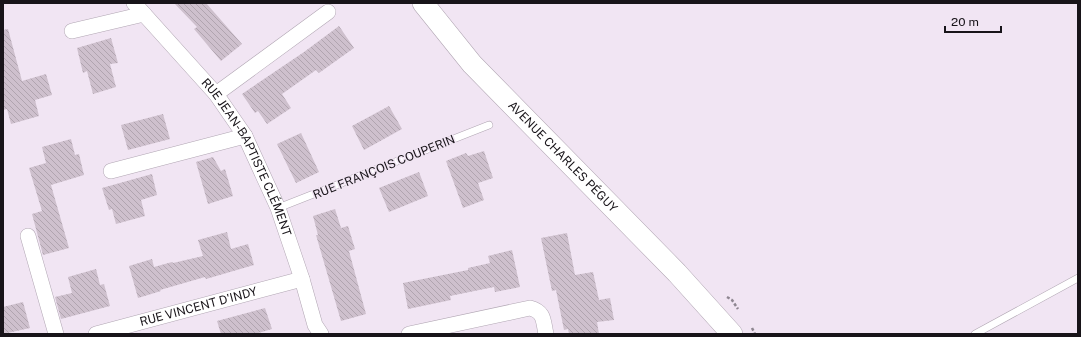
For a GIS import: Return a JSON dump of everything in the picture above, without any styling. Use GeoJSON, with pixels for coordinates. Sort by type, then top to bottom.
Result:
{"type":"FeatureCollection","features":[{"type":"Feature","properties":{"kind":"street","name":"RUE JEAN-BAPTISTE CLÉMENT"},"geometry":{"type":"LineString","coordinates":[[134,3],[216,94],[245,136],[278,208],[302,279],[315,325],[321,334]]}},
{"type":"Feature","properties":{"kind":"street","name":"AVENUE CHARLES PÉGUY"},"geometry":{"type":"LineString","coordinates":[[423,3],[472,64],[677,273],[732,334]]}},
{"type":"Feature","properties":{"kind":"street"},"geometry":{"type":"LineString","coordinates":[[216,94],[328,12]]}},
{"type":"Feature","properties":{"kind":"street"},"geometry":{"type":"LineString","coordinates":[[72,31],[144,14]]}},
{"type":"Feature","properties":{"kind":"street"},"geometry":{"type":"LineString","coordinates":[[111,171],[245,136]]}},
{"type":"Feature","properties":{"kind":"street"},"geometry":{"type":"LineString","coordinates":[[28,236],[56,334]]}},
{"type":"Feature","properties":{"kind":"street","name":"RUE VINCENT D'INDY"},"geometry":{"type":"LineString","coordinates":[[96,334],[302,279]]}},
{"type":"Feature","properties":{"kind":"street","name":"AVENUE CHARLES PÉGUY"},"geometry":{"type":"LineString","coordinates":[[708,307],[720,334]]}},
{"type":"Feature","properties":{"kind":"street"},"geometry":{"type":"LineString","coordinates":[[410,334],[438,331],[530,308],[538,310],[542,315],[546,334]]}},
{"type":"Feature","properties":{"kind":"lane","name":"RUE FRANÇOIS COUPERIN"},"geometry":{"type":"LineString","coordinates":[[278,208],[489,125]]}},
{"type":"Feature","properties":{"kind":"lane"},"geometry":{"type":"LineString","coordinates":[[975,334],[1078,278]]}},
{"type":"Feature","properties":{"kind":"building"},"geometry":{"type":"Polygon","coordinates":[[[174,3],[206,3],[242,44],[221,61],[194,29],[197,27],[174,3]]]}},
{"type":"Feature","properties":{"kind":"building"},"geometry":{"type":"Polygon","coordinates":[[[339,26],[354,48],[319,73],[316,70],[282,94],[291,108],[267,124],[258,111],[255,113],[242,94],[339,26]]]}},
{"type":"Feature","properties":{"kind":"building"},"geometry":{"type":"Polygon","coordinates":[[[8,29],[22,81],[46,74],[52,95],[35,100],[39,116],[11,124],[7,109],[3,110],[3,30],[8,29]]]}},
{"type":"Feature","properties":{"kind":"building"},"geometry":{"type":"Polygon","coordinates":[[[111,38],[118,63],[110,64],[116,87],[93,94],[87,71],[83,73],[77,48],[111,38]]]}},
{"type":"Feature","properties":{"kind":"building"},"geometry":{"type":"Polygon","coordinates":[[[389,106],[402,129],[364,150],[352,126],[389,106]]]}},
{"type":"Feature","properties":{"kind":"building"},"geometry":{"type":"Polygon","coordinates":[[[163,114],[170,139],[128,150],[121,125],[163,114]]]}},
{"type":"Feature","properties":{"kind":"building"},"geometry":{"type":"Polygon","coordinates":[[[301,133],[319,172],[296,183],[277,144],[301,133]]]}},
{"type":"Feature","properties":{"kind":"building"},"geometry":{"type":"Polygon","coordinates":[[[71,139],[75,155],[79,154],[84,175],[51,185],[69,248],[43,255],[32,214],[42,211],[29,168],[46,163],[42,147],[71,139]]]}},
{"type":"Feature","properties":{"kind":"building"},"geometry":{"type":"Polygon","coordinates":[[[484,151],[493,178],[478,183],[484,200],[463,208],[446,161],[466,153],[468,156],[484,151]]]}},
{"type":"Feature","properties":{"kind":"building"},"geometry":{"type":"Polygon","coordinates":[[[213,157],[221,171],[225,169],[233,196],[208,204],[196,162],[213,157]]]}},
{"type":"Feature","properties":{"kind":"building"},"geometry":{"type":"Polygon","coordinates":[[[419,172],[428,196],[389,212],[379,188],[419,172]]]}},
{"type":"Feature","properties":{"kind":"building"},"geometry":{"type":"Polygon","coordinates":[[[152,174],[157,195],[141,200],[145,216],[116,224],[112,209],[109,210],[102,188],[152,174]]]}},
{"type":"Feature","properties":{"kind":"building"},"geometry":{"type":"Polygon","coordinates":[[[335,209],[341,228],[348,226],[355,249],[349,251],[366,314],[341,321],[316,235],[318,235],[313,216],[335,209]]]}},
{"type":"Feature","properties":{"kind":"building"},"geometry":{"type":"Polygon","coordinates":[[[227,232],[231,249],[248,244],[254,265],[206,279],[205,277],[138,298],[129,266],[152,259],[154,267],[203,256],[198,240],[227,232]]]}},
{"type":"Feature","properties":{"kind":"building"},"geometry":{"type":"Polygon","coordinates":[[[567,233],[575,275],[593,272],[599,300],[610,298],[614,320],[597,322],[599,334],[569,334],[568,329],[564,330],[556,290],[552,291],[541,238],[567,233]]]}},
{"type":"Feature","properties":{"kind":"building"},"geometry":{"type":"Polygon","coordinates":[[[512,250],[520,287],[495,292],[494,287],[450,296],[451,300],[408,309],[403,283],[468,270],[468,268],[490,263],[488,256],[512,250]]]}},
{"type":"Feature","properties":{"kind":"building"},"geometry":{"type":"Polygon","coordinates":[[[96,269],[100,285],[104,284],[110,306],[61,319],[55,297],[72,293],[68,277],[96,269]]]}},
{"type":"Feature","properties":{"kind":"building"},"geometry":{"type":"Polygon","coordinates":[[[23,302],[30,328],[3,334],[3,307],[23,302]]]}},
{"type":"Feature","properties":{"kind":"building"},"geometry":{"type":"Polygon","coordinates":[[[265,308],[272,329],[255,334],[221,334],[217,321],[265,308]]]}}]}
